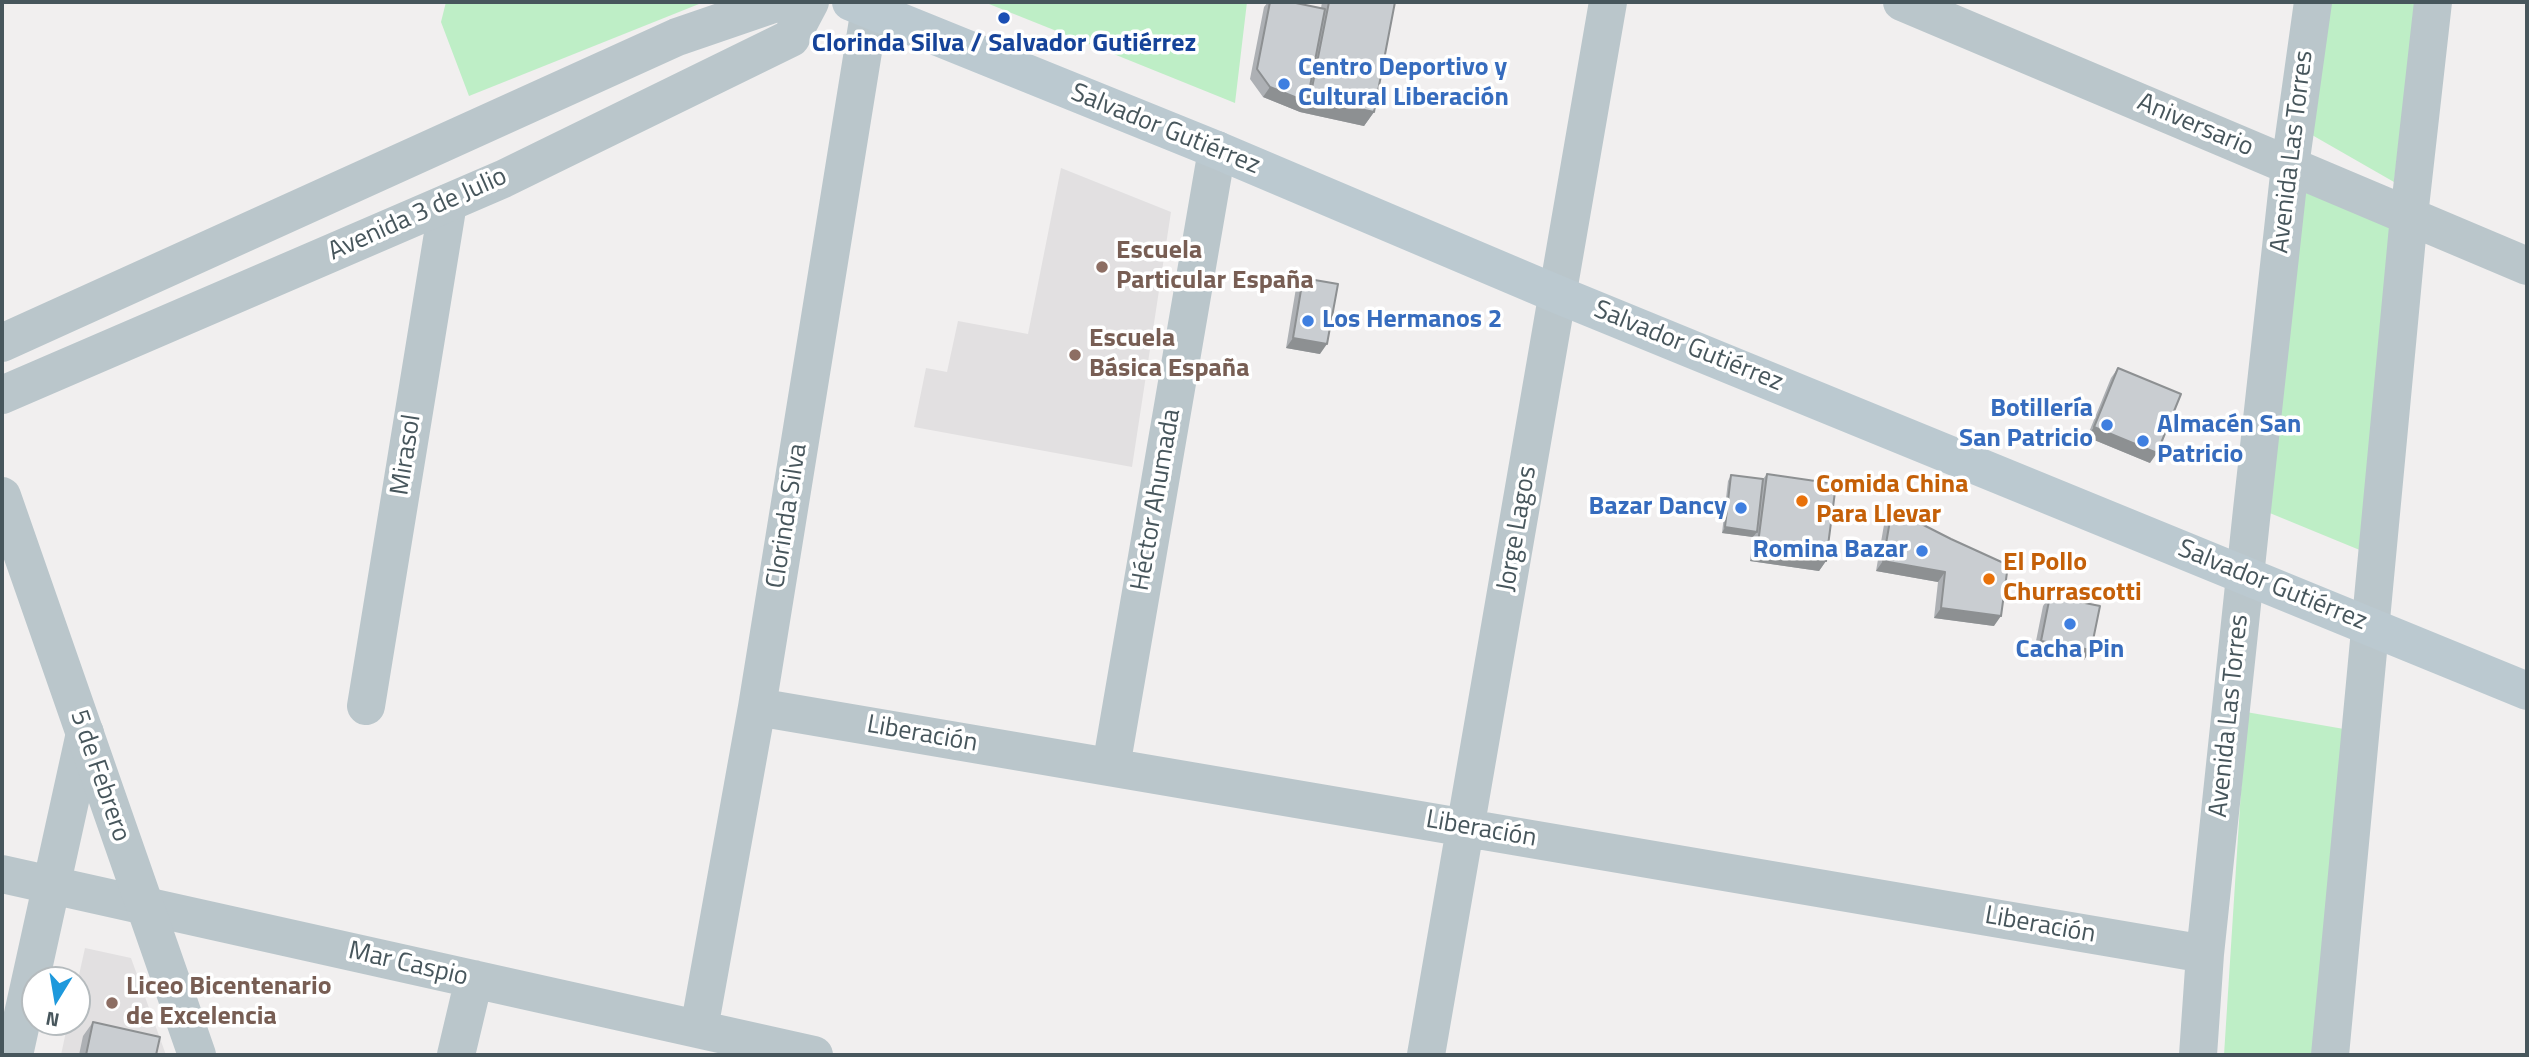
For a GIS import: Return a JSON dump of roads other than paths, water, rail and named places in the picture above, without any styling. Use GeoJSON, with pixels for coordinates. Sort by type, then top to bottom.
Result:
{"type":"FeatureCollection","features":[{"type":"Feature","properties":{"kind":"main road","name":"Salvador Gutiérrez"},"geometry":{"type":"LineString","coordinates":[[864,4],[1559,295],[2527,691]]}},
{"type":"Feature","properties":{"kind":"street","name":"Avenida 3 de Julio"},"geometry":{"type":"LineString","coordinates":[[2,343],[677,37],[779,2]]}},
{"type":"Feature","properties":{"kind":"street","name":"Avenida 3 de Julio"},"geometry":{"type":"LineString","coordinates":[[2,396],[503,179],[791,38],[810,2]]}},
{"type":"Feature","properties":{"kind":"street","name":"Jorge Lagos"},"geometry":{"type":"LineString","coordinates":[[1426,1055],[1608,2]]}},
{"type":"Feature","properties":{"kind":"street","name":"Aniversario"},"geometry":{"type":"LineString","coordinates":[[1902,2],[2527,266]]}},
{"type":"Feature","properties":{"kind":"street","name":"Avenida Las Torres"},"geometry":{"type":"LineString","coordinates":[[2198,1055],[2205,954],[2245,575],[2290,166],[2313,2]]}},
{"type":"Feature","properties":{"kind":"street"},"geometry":{"type":"LineString","coordinates":[[2330,1055],[2409,216],[2433,2]]}},
{"type":"Feature","properties":{"kind":"street","name":"Clorinda Silva"},"geometry":{"type":"LineString","coordinates":[[699,1029],[757,706],[864,4]]}},
{"type":"Feature","properties":{"kind":"street","name":"Héctor Ahumada"},"geometry":{"type":"LineString","coordinates":[[1111,767],[1217,150]]}},
{"type":"Feature","properties":{"kind":"street","name":"Mirasol"},"geometry":{"type":"LineString","coordinates":[[366,706],[448,203]]}},
{"type":"Feature","properties":{"kind":"street","name":"5 de Febrero"},"geometry":{"type":"LineString","coordinates":[[2,496],[197,1055]]}},
{"type":"Feature","properties":{"kind":"street","name":"Liberación"},"geometry":{"type":"LineString","coordinates":[[757,706],[2205,954]]}},
{"type":"Feature","properties":{"kind":"street"},"geometry":{"type":"LineString","coordinates":[[14,1055],[85,733]]}},
{"type":"Feature","properties":{"kind":"street","name":"Mar Caspio"},"geometry":{"type":"LineString","coordinates":[[2,874],[699,1029],[757,1049],[814,1055]]}},
{"type":"Feature","properties":{"kind":"street"},"geometry":{"type":"LineString","coordinates":[[456,1055],[474,979]]}},
{"type":"Feature","properties":{"kind":"place","name":"Clorinda Silva / Salvador Gutiérrez"},"geometry":{"type":"Point","coordinates":[1004,18]}},
{"type":"Feature","properties":{"kind":"place","name":"Centro Deportivo y Cultural Liberación"},"geometry":{"type":"Point","coordinates":[1284,84]}},
{"type":"Feature","properties":{"kind":"place","name":"Escuela Particular España"},"geometry":{"type":"Point","coordinates":[1102,267]}},
{"type":"Feature","properties":{"kind":"place","name":"Los Hermanos 2"},"geometry":{"type":"Point","coordinates":[1308,321]}},
{"type":"Feature","properties":{"kind":"place","name":"Escuela Básica España"},"geometry":{"type":"Point","coordinates":[1075,355]}},
{"type":"Feature","properties":{"kind":"place","name":"Botillería San Patricio"},"geometry":{"type":"Point","coordinates":[2107,425]}},
{"type":"Feature","properties":{"kind":"place","name":"Almacén San Patricio"},"geometry":{"type":"Point","coordinates":[2143,441]}},
{"type":"Feature","properties":{"kind":"place","name":"Comida China Para Llevar"},"geometry":{"type":"Point","coordinates":[1802,501]}},
{"type":"Feature","properties":{"kind":"place","name":"Bazar Dancy"},"geometry":{"type":"Point","coordinates":[1741,508]}},
{"type":"Feature","properties":{"kind":"place","name":"Romina Bazar"},"geometry":{"type":"Point","coordinates":[1922,551]}},
{"type":"Feature","properties":{"kind":"place","name":"El Pollo Churrascotti"},"geometry":{"type":"Point","coordinates":[1989,579]}},
{"type":"Feature","properties":{"kind":"place","name":"Cacha Pin"},"geometry":{"type":"Point","coordinates":[2070,624]}},
{"type":"Feature","properties":{"kind":"place","name":"Liceo Bicentenario de Excelencia"},"geometry":{"type":"Point","coordinates":[112,1003]}}]}
